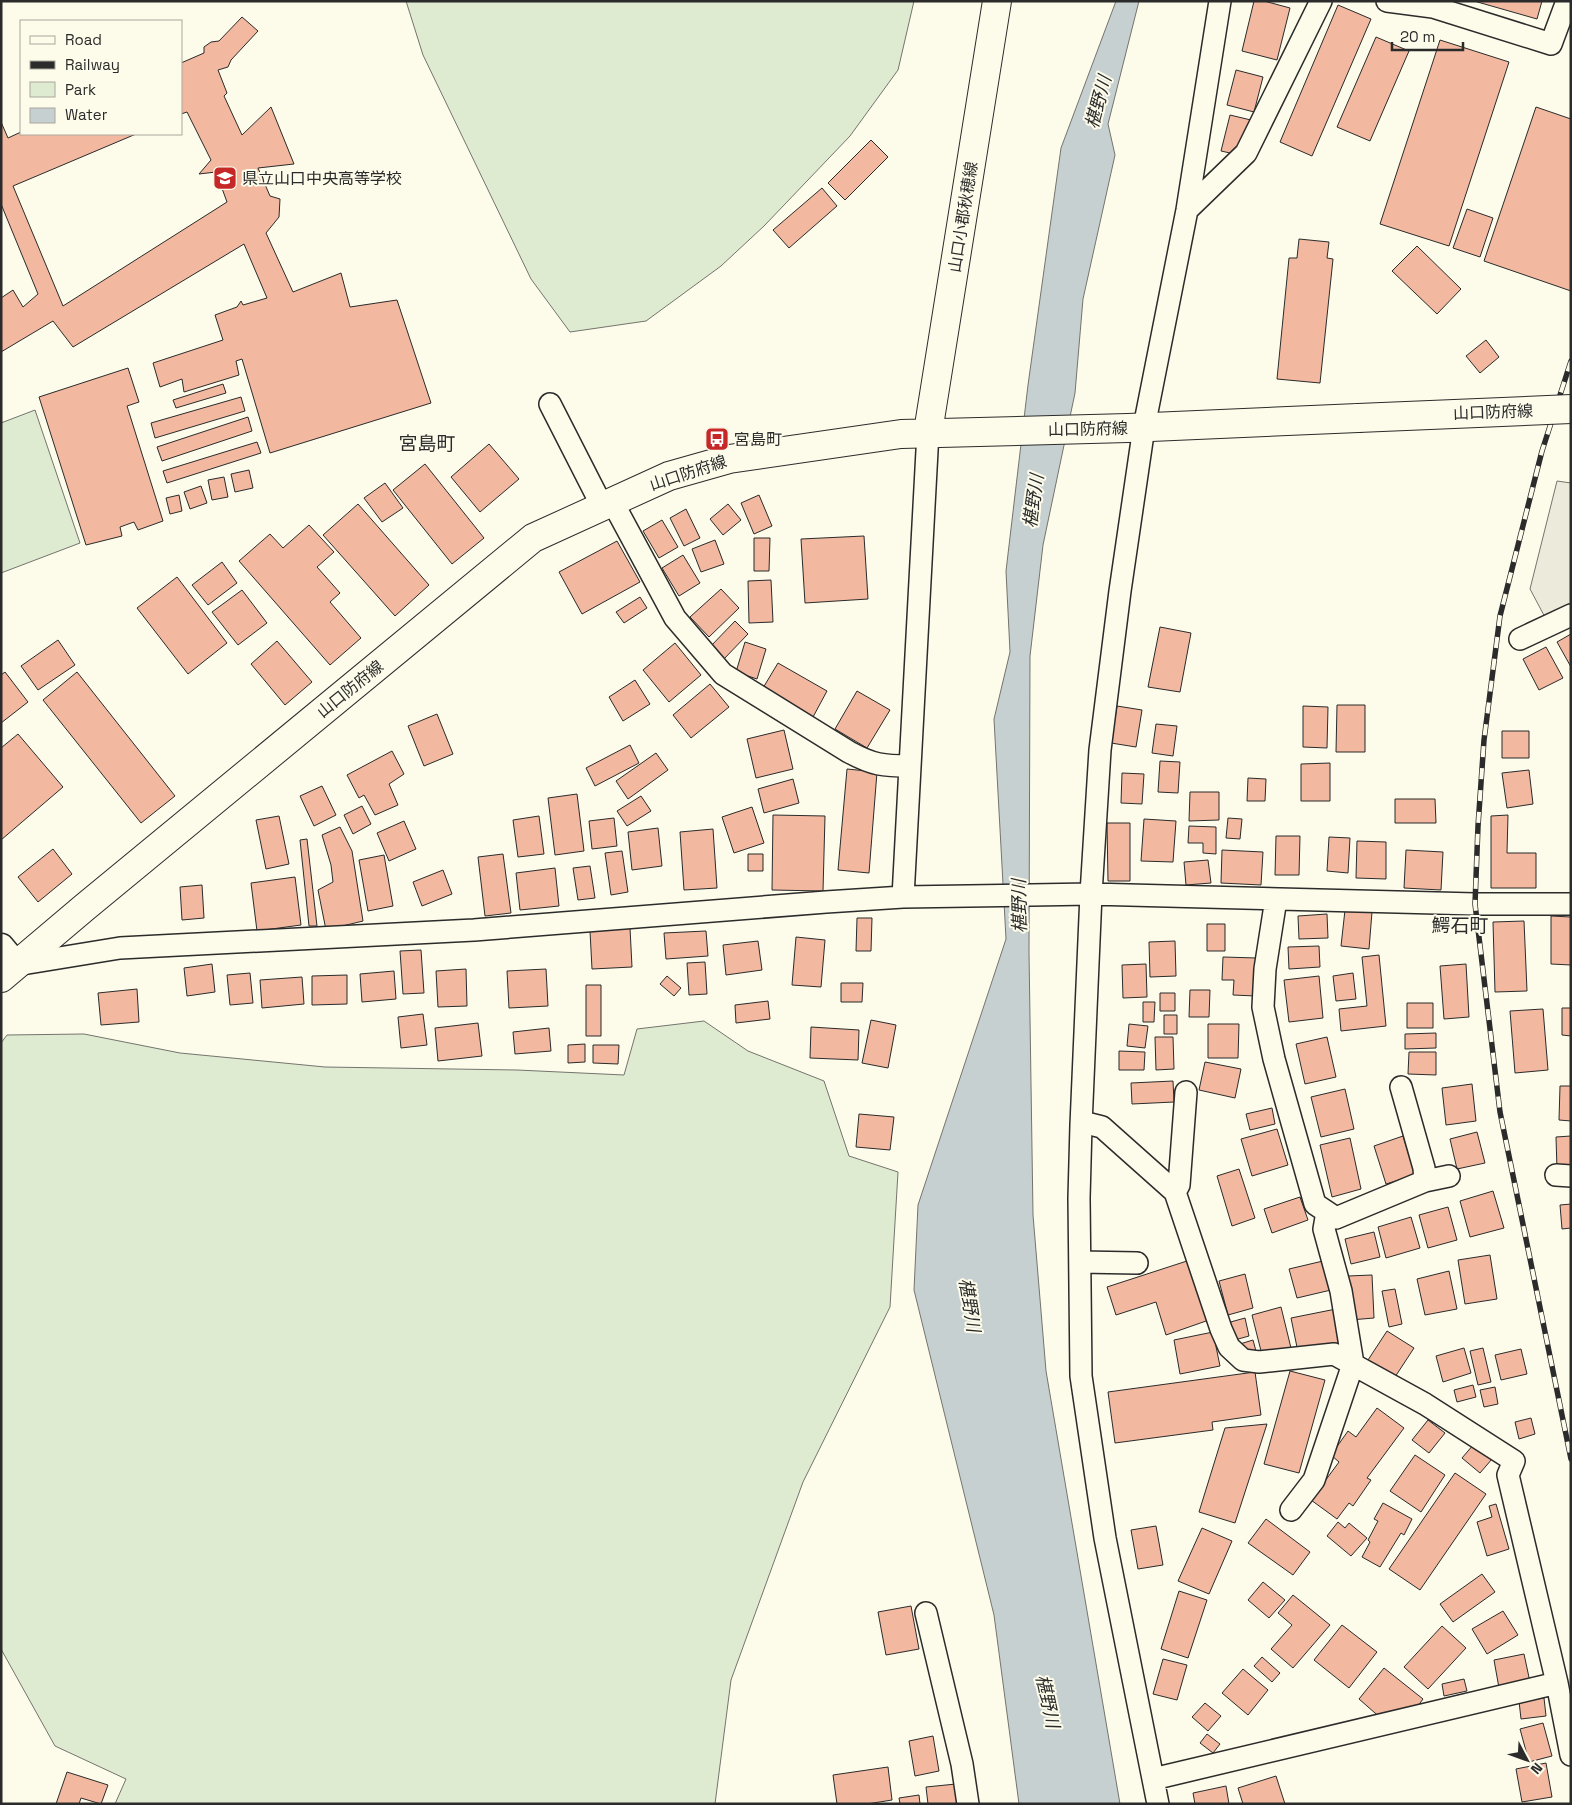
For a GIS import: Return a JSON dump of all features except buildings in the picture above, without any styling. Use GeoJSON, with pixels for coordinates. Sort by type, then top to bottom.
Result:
{"type":"FeatureCollection","features":[{"type":"Feature","properties":{"kind":"main road","name":"山口小郡秋穂線"},"geometry":{"type":"LineString","coordinates":[[928,432],[997,1]]}},
{"type":"Feature","properties":{"kind":"main road","name":"山口防府線"},"geometry":{"type":"LineString","coordinates":[[6,963],[533,538],[669,476],[729,459],[901,434],[1136,428],[1571,408]]}},
{"type":"Feature","properties":{"kind":"street"},"geometry":{"type":"LineString","coordinates":[[1158,1804],[1105,1538],[1081,1376],[1079,1198],[1084,894],[1120,591],[1136,428],[1186,210],[1220,1]]}},
{"type":"Feature","properties":{"kind":"street"},"geometry":{"type":"LineString","coordinates":[[1186,210],[1246,153],[1321,1]]}},
{"type":"Feature","properties":{"kind":"street"},"geometry":{"type":"LineString","coordinates":[[1387,1],[1433,7],[1551,44],[1567,1]]}},
{"type":"Feature","properties":{"kind":"street"},"geometry":{"type":"LineString","coordinates":[[550,404],[675,618],[723,674],[870,763],[888,766],[910,766]]}},
{"type":"Feature","properties":{"kind":"street"},"geometry":{"type":"LineString","coordinates":[[908,897],[910,766],[928,432]]}},
{"type":"Feature","properties":{"kind":"street"},"geometry":{"type":"LineString","coordinates":[[1520,639],[1571,616]]}},
{"type":"Feature","properties":{"kind":"street"},"geometry":{"type":"LineString","coordinates":[[6,963],[120,948],[474,930],[908,897],[1084,894],[1475,904],[1571,904]]}},
{"type":"Feature","properties":{"kind":"street"},"geometry":{"type":"LineString","coordinates":[[1276,899],[1265,969],[1263,1007],[1274,1059],[1316,1204],[1336,1218],[1425,1181],[1449,1176]]}},
{"type":"Feature","properties":{"kind":"street"},"geometry":{"type":"LineString","coordinates":[[1401,1087],[1424,1168],[1425,1181]]}},
{"type":"Feature","properties":{"kind":"street"},"geometry":{"type":"LineString","coordinates":[[1175,1192],[1180,1185],[1186,1092]]}},
{"type":"Feature","properties":{"kind":"street"},"geometry":{"type":"LineString","coordinates":[[1081,1125],[1090,1124],[1102,1127],[1175,1192],[1228,1347],[1243,1360],[1259,1362],[1334,1354],[1425,1404],[1514,1461],[1508,1475],[1557,1682],[1571,1754]]}},
{"type":"Feature","properties":{"kind":"street"},"geometry":{"type":"LineString","coordinates":[[1291,1510],[1314,1480],[1353,1364],[1341,1291],[1324,1229],[1327,1212]]}},
{"type":"Feature","properties":{"kind":"street"},"geometry":{"type":"LineString","coordinates":[[1080,1262],[1137,1263]]}},
{"type":"Feature","properties":{"kind":"street"},"geometry":{"type":"LineString","coordinates":[[926,1613],[962,1764],[968,1804]]}},
{"type":"Feature","properties":{"kind":"street"},"geometry":{"type":"LineString","coordinates":[[1154,1779],[1557,1682]]}},
{"type":"Feature","properties":{"kind":"green space"},"geometry":{"type":"Polygon","coordinates":[[[406,1],[914,1],[898,70],[850,136],[764,226],[721,266],[646,321],[570,332],[531,279],[423,55],[406,1]]]}},
{"type":"Feature","properties":{"kind":"green space"},"geometry":{"type":"Polygon","coordinates":[[[35,410],[80,543],[1,573],[1,423],[35,410]]]}},
{"type":"Feature","properties":{"kind":"green space"},"geometry":{"type":"Polygon","coordinates":[[[704,1021],[748,1051],[824,1081],[849,1156],[898,1172],[890,1307],[803,1482],[731,1680],[715,1804],[115,1804],[126,1779],[55,1746],[1,1649],[1,1043],[7,1035],[84,1034],[180,1053],[325,1067],[517,1070],[624,1075],[637,1029],[704,1021]]]}},
{"type":"Feature","properties":{"kind":"shaded area"},"geometry":{"type":"Polygon","coordinates":[[[1557,481],[1571,483],[1571,609],[1547,621],[1530,589],[1557,481]]]}},
{"type":"Feature","properties":{"kind":"water","name":"椹野川"},"geometry":{"type":"Polygon","coordinates":[[[1116,1],[1139,1],[1108,124],[1115,155],[1083,299],[1075,393],[1043,545],[1030,656],[1029,952],[1033,1215],[1046,1371],[1120,1804],[1019,1804],[994,1615],[914,1290],[918,1205],[1006,939],[994,719],[1010,652],[1006,571],[1028,385],[1061,148],[1116,1]]]}},
{"type":"Feature","properties":{"kind":"railway"},"geometry":{"type":"LineString","coordinates":[[1571,361],[1542,451],[1500,616],[1484,740],[1475,904],[1500,1112],[1571,1459]]}},
{"type":"Feature","properties":{"kind":"place","name":"県立山口中央高等学校"},"geometry":{"type":"Point","coordinates":[225,178]}},
{"type":"Feature","properties":{"kind":"place","name":"宮島町"},"geometry":{"type":"Point","coordinates":[717,439]}},
{"type":"Feature","properties":{"kind":"district","name":"宮島町"},"geometry":{"type":"Point","coordinates":[427,443]}},
{"type":"Feature","properties":{"kind":"district","name":"鰐石町"},"geometry":{"type":"Point","coordinates":[1460,925]}}]}
